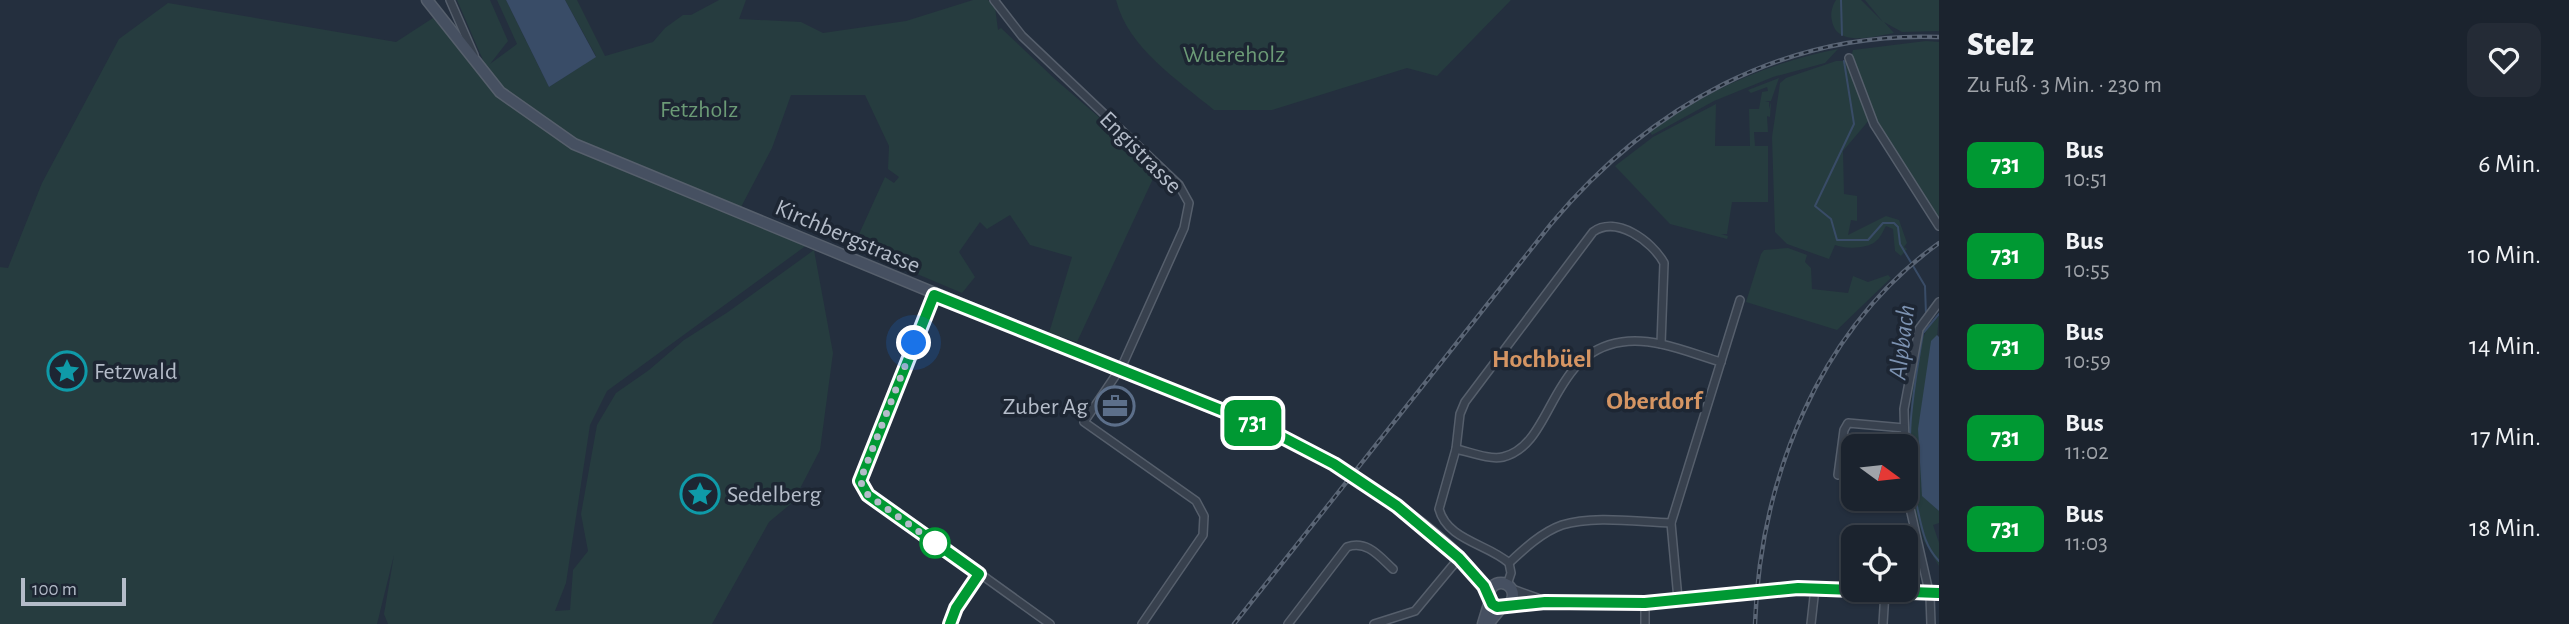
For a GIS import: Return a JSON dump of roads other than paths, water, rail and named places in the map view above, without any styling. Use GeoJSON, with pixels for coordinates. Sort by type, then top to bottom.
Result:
{"type":"FeatureCollection","features":[{"type":"Feature","properties":{"kind":"main road","name":"Kirchbergstrasse"},"geometry":{"type":"LineString","coordinates":[[427,0],[478,66],[516,106],[591,153],[1119,371],[1261,426],[1349,472],[1417,523],[1469,567],[1490,599]]}},
{"type":"Feature","properties":{"kind":"main road","name":"Kirchbergstrasse"},"geometry":{"type":"LineString","coordinates":[[1469,567],[1506,586]]}},
{"type":"Feature","properties":{"kind":"main road"},"geometry":{"type":"LineString","coordinates":[[1483,624],[1490,590],[1506,586],[1513,598],[1488,624]]}},
{"type":"Feature","properties":{"kind":"main road"},"geometry":{"type":"LineString","coordinates":[[1490,599],[1505,606]]}},
{"type":"Feature","properties":{"kind":"street"},"geometry":{"type":"LineString","coordinates":[[450,0],[478,66]]}},
{"type":"Feature","properties":{"kind":"street","name":"Engistrasse"},"geometry":{"type":"LineString","coordinates":[[994,0],[1022,36],[1179,185],[1189,203],[1184,228],[1119,371]]}},
{"type":"Feature","properties":{"kind":"street"},"geometry":{"type":"LineString","coordinates":[[1849,58],[1874,124],[1939,226]]}},
{"type":"Feature","properties":{"kind":"street"},"geometry":{"type":"LineString","coordinates":[[1509,563],[1472,543],[1441,516],[1440,502],[1456,449],[1460,414],[1465,402],[1585,242],[1600,227],[1613,225],[1626,229],[1659,255],[1664,263],[1661,344]]}},
{"type":"Feature","properties":{"kind":"street"},"geometry":{"type":"LineString","coordinates":[[934,295],[860,481],[868,495],[1050,624]]}},
{"type":"Feature","properties":{"kind":"street"},"geometry":{"type":"LineString","coordinates":[[1678,599],[1671,523],[1740,300]]}},
{"type":"Feature","properties":{"kind":"street"},"geometry":{"type":"LineString","coordinates":[[1904,434],[1904,409],[1919,329],[1939,302]]}},
{"type":"Feature","properties":{"kind":"street"},"geometry":{"type":"LineString","coordinates":[[1456,449],[1493,458],[1515,452],[1530,439],[1567,375],[1581,360],[1601,348],[1620,342],[1661,344],[1721,362]]}},
{"type":"Feature","properties":{"kind":"street"},"geometry":{"type":"LineString","coordinates":[[1119,371],[1084,422],[1196,501],[1201,508],[1205,524],[1203,535],[1142,624]]}},
{"type":"Feature","properties":{"kind":"street"},"geometry":{"type":"LineString","coordinates":[[1838,475],[1844,430],[1848,423],[1904,428]]}},
{"type":"Feature","properties":{"kind":"street"},"geometry":{"type":"LineString","coordinates":[[1910,511],[1928,592],[1931,624]]}},
{"type":"Feature","properties":{"kind":"street"},"geometry":{"type":"LineString","coordinates":[[1509,563],[1541,537],[1562,525],[1596,522],[1671,523]]}},
{"type":"Feature","properties":{"kind":"street"},"geometry":{"type":"LineString","coordinates":[[1288,624],[1347,547],[1357,543],[1368,547],[1393,569]]}},
{"type":"Feature","properties":{"kind":"street"},"geometry":{"type":"LineString","coordinates":[[1374,624],[1415,611],[1459,558]]}},
{"type":"Feature","properties":{"kind":"street"},"geometry":{"type":"LineString","coordinates":[[1509,563],[1511,573],[1506,586],[1545,602]]}},
{"type":"Feature","properties":{"kind":"street"},"geometry":{"type":"LineString","coordinates":[[950,624],[956,608],[979,574]]}},
{"type":"Feature","properties":{"kind":"street"},"geometry":{"type":"LineString","coordinates":[[1811,624],[1815,588]]}},
{"type":"Feature","properties":{"kind":"street"},"geometry":{"type":"LineString","coordinates":[[1505,606],[1545,602],[1645,603],[1742,592],[1841,589]]}},
{"type":"Feature","properties":{"kind":"street"},"geometry":{"type":"LineString","coordinates":[[1918,592],[1939,593]]}},
{"type":"Feature","properties":{"kind":"street"},"geometry":{"type":"LineString","coordinates":[[1884,624],[1885,602]]}},
{"type":"Feature","properties":{"kind":"street"},"geometry":{"type":"LineString","coordinates":[[1645,603],[1645,624]]}},
{"type":"Feature","properties":{"kind":"water"},"geometry":{"type":"Polygon","coordinates":[[[506,0],[565,0],[596,57],[549,87],[506,0]]]}},
{"type":"Feature","properties":{"kind":"water"},"geometry":{"type":"Polygon","coordinates":[[[1937,335],[1939,511],[1922,496],[1918,429],[1931,341],[1937,335]]]}},
{"type":"Feature","properties":{"kind":"waterway","name":"Alpbach"},"geometry":{"type":"LineString","coordinates":[[1841,0],[1842,35]]}},
{"type":"Feature","properties":{"kind":"waterway","name":"Alpbach"},"geometry":{"type":"LineString","coordinates":[[1844,61],[1854,124],[1815,206],[1831,219],[1837,240],[1868,240],[1883,223],[1894,223],[1898,227],[1900,244],[1925,286],[1926,315]]}},
{"type":"Feature","properties":{"kind":"waterway"},"geometry":{"type":"LineString","coordinates":[[1924,332],[1939,314]]}},
{"type":"Feature","properties":{"kind":"waterway","name":"Alpbach"},"geometry":{"type":"LineString","coordinates":[[1924,327],[1911,419],[1911,463],[1923,531],[1930,550],[1939,561]]}},
{"type":"Feature","properties":{"kind":"railway"},"geometry":{"type":"LineString","coordinates":[[1234,624],[1551,224],[1589,182],[1631,145],[1676,112],[1723,84],[1774,63],[1826,47],[1882,39],[1939,37]]}},
{"type":"Feature","properties":{"kind":"railway"},"geometry":{"type":"LineString","coordinates":[[1755,624],[1759,570],[1769,516],[1784,463],[1803,412],[1829,364],[1860,319],[1897,278],[1939,243]]}},
{"type":"Feature","properties":{"kind":"place","name":"Fetzwald"},"geometry":{"type":"Point","coordinates":[67,371]}},
{"type":"Feature","properties":{"kind":"place","name":"Zuber Ag"},"geometry":{"type":"Point","coordinates":[1115,406]}},
{"type":"Feature","properties":{"kind":"place","name":"Sedelberg"},"geometry":{"type":"Point","coordinates":[700,494]}},
{"type":"Feature","properties":{"kind":"district","name":"Hochbüel"},"geometry":{"type":"Point","coordinates":[1542,358]}},
{"type":"Feature","properties":{"kind":"district","name":"Oberdorf"},"geometry":{"type":"Point","coordinates":[1654,400]}},
{"type":"Feature","properties":{"kind":"park label","name":"Wuereholz"},"geometry":{"type":"Point","coordinates":[1234,54]}},
{"type":"Feature","properties":{"kind":"park label","name":"Fetzholz"},"geometry":{"type":"Point","coordinates":[699,109]}}]}
